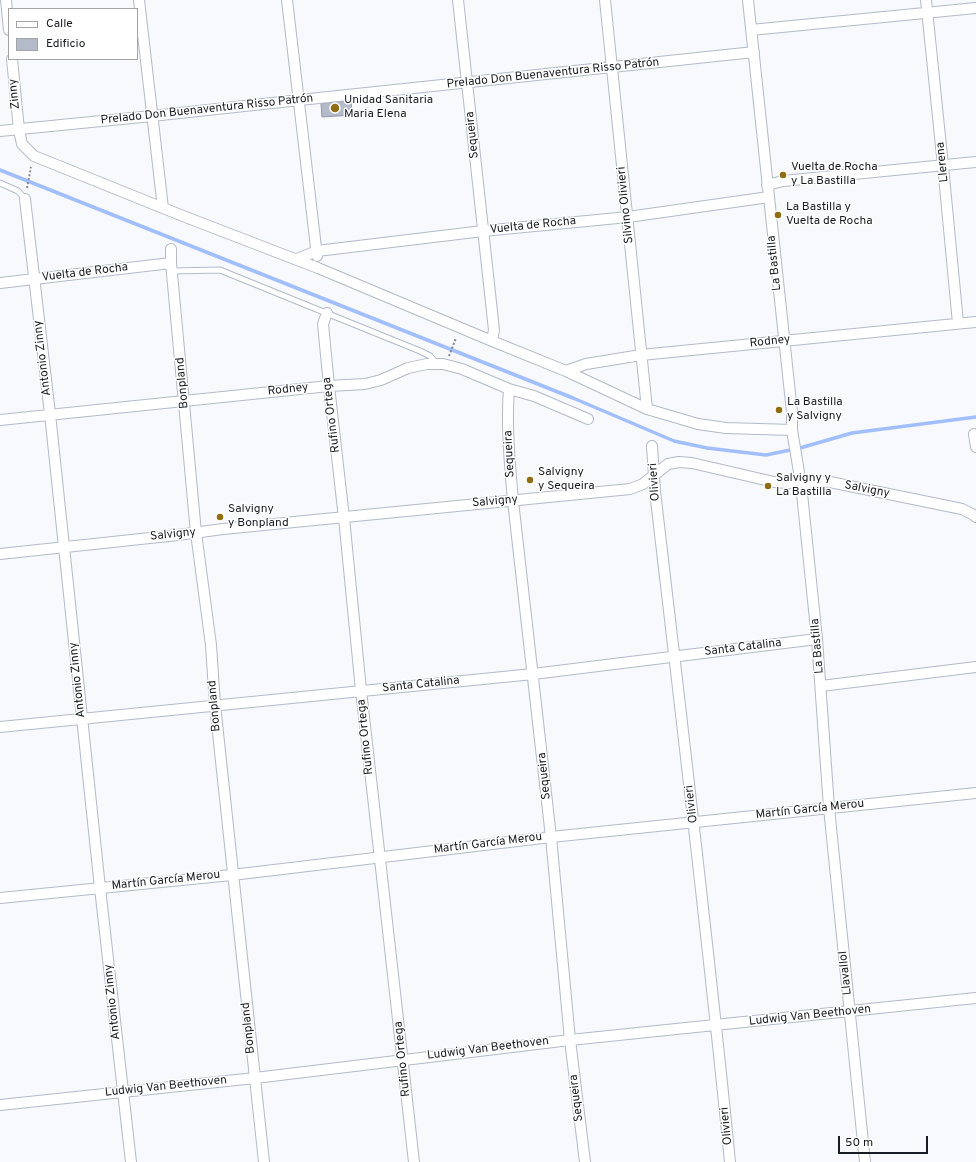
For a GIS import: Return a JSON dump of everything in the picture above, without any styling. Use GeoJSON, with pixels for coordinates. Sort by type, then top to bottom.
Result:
{"type":"FeatureCollection","features":[{"type":"Feature","properties":{"kind":"street"},"geometry":{"type":"LineString","coordinates":[[6,0],[8,20]]}},
{"type":"Feature","properties":{"kind":"street"},"geometry":{"type":"LineString","coordinates":[[139,0],[163,208]]}},
{"type":"Feature","properties":{"kind":"street"},"geometry":{"type":"LineString","coordinates":[[287,0],[300,100],[318,268]]}},
{"type":"Feature","properties":{"kind":"street","name":"Sequeira"},"geometry":{"type":"LineString","coordinates":[[458,0],[494,330],[492,341]]}},
{"type":"Feature","properties":{"kind":"street","name":"Silvino Olivieri"},"geometry":{"type":"LineString","coordinates":[[605,0],[647,409]]}},
{"type":"Feature","properties":{"kind":"street","name":"La Bastilla"},"geometry":{"type":"LineString","coordinates":[[748,0],[783,341],[792,412],[792,430],[801,484],[817,638],[829,808]]}},
{"type":"Feature","properties":{"kind":"street","name":"Llerena"},"geometry":{"type":"LineString","coordinates":[[926,0],[958,324]]}},
{"type":"Feature","properties":{"kind":"street"},"geometry":{"type":"LineString","coordinates":[[751,30],[976,8]]}},
{"type":"Feature","properties":{"kind":"street","name":"Prelado Don Buenaventura Risso Patrón"},"geometry":{"type":"LineString","coordinates":[[0,131],[754,52]]}},
{"type":"Feature","properties":{"kind":"street","name":"Zinny"},"geometry":{"type":"LineString","coordinates":[[12,60],[19,130],[22,144],[34,156]]}},
{"type":"Feature","properties":{"kind":"street"},"geometry":{"type":"LineString","coordinates":[[34,156],[163,208],[297,259],[566,371],[647,409],[698,424],[726,428],[792,430]]}},
{"type":"Feature","properties":{"kind":"street"},"geometry":{"type":"LineString","coordinates":[[767,185],[783,181],[976,162]]}},
{"type":"Feature","properties":{"kind":"street","name":"Vuelta de Rocha"},"geometry":{"type":"LineString","coordinates":[[297,259],[317,251],[483,231],[628,217],[769,197]]}},
{"type":"Feature","properties":{"kind":"street","name":"Antonio Zinny"},"geometry":{"type":"LineString","coordinates":[[25,198],[50,414],[63,547],[131,1162]]}},
{"type":"Feature","properties":{"kind":"street","name":"Bonpland"},"geometry":{"type":"LineString","coordinates":[[171,249],[171,267],[196,533],[211,645],[215,705],[232,875],[264,1162]]}},
{"type":"Feature","properties":{"kind":"street","name":"Vuelta de Rocha"},"geometry":{"type":"LineString","coordinates":[[0,283],[171,267]]}},
{"type":"Feature","properties":{"kind":"street","name":"Rufino Ortega"},"geometry":{"type":"LineString","coordinates":[[327,314],[323,324],[329,386],[361,690],[414,1162]]}},
{"type":"Feature","properties":{"kind":"street","name":"Rodney"},"geometry":{"type":"LineString","coordinates":[[566,371],[586,364],[641,355],[976,322]]}},
{"type":"Feature","properties":{"kind":"street","name":"Rodney"},"geometry":{"type":"LineString","coordinates":[[0,420],[329,386],[365,384],[381,380],[408,368],[427,364],[443,364],[462,369],[509,389],[534,396],[588,419]]}},
{"type":"Feature","properties":{"kind":"street","name":"Sequeira"},"geometry":{"type":"LineString","coordinates":[[509,389],[509,452],[513,501],[534,674],[570,1040],[585,1162]]}},
{"type":"Feature","properties":{"kind":"street"},"geometry":{"type":"LineString","coordinates":[[974,434],[976,447]]}},
{"type":"Feature","properties":{"kind":"street","name":"Olivieri"},"geometry":{"type":"LineString","coordinates":[[652,446],[655,491],[717,1026],[730,1162]]}},
{"type":"Feature","properties":{"kind":"street","name":"Salvigny"},"geometry":{"type":"LineString","coordinates":[[0,554],[223,529],[630,489],[643,484],[668,464],[678,462],[692,462],[774,482],[801,484],[819,481],[830,482],[962,509],[976,517]]}},
{"type":"Feature","properties":{"kind":"street","name":"Santa Catalina"},"geometry":{"type":"LineString","coordinates":[[0,726],[534,674],[817,638]]}},
{"type":"Feature","properties":{"kind":"street"},"geometry":{"type":"LineString","coordinates":[[821,686],[976,667]]}},
{"type":"Feature","properties":{"kind":"street","name":"Martín García Merou"},"geometry":{"type":"LineString","coordinates":[[0,898],[232,875],[551,837],[976,793]]}},
{"type":"Feature","properties":{"kind":"street","name":"Llavallol"},"geometry":{"type":"LineString","coordinates":[[829,808],[865,1162]]}},
{"type":"Feature","properties":{"kind":"street","name":"Ludwig Van Beethoven"},"geometry":{"type":"LineString","coordinates":[[0,1105],[255,1078],[570,1040],[717,1026],[976,998]]}},
{"type":"Feature","properties":{"kind":"lane"},"geometry":{"type":"LineString","coordinates":[[0,183],[18,191],[25,198]]}},
{"type":"Feature","properties":{"kind":"lane"},"geometry":{"type":"LineString","coordinates":[[171,267],[220,270],[420,351],[430,356],[436,364]]}},
{"type":"Feature","properties":{"kind":"path"},"geometry":{"type":"LineString","coordinates":[[25,198],[34,156]]}},
{"type":"Feature","properties":{"kind":"path"},"geometry":{"type":"LineString","coordinates":[[448,358],[454,342]]}},
{"type":"Feature","properties":{"kind":"building"},"geometry":{"type":"Polygon","coordinates":[[[351,101],[352,115],[322,117],[321,104],[351,101]]]}},
{"type":"Feature","properties":{"kind":"waterway"},"geometry":{"type":"LineString","coordinates":[[0,170],[573,398],[674,441],[707,448],[766,455],[800,448],[852,433],[976,417]]}},
{"type":"Feature","properties":{"kind":"place","name":"Unidad Sanitaria Maria Elena"},"geometry":{"type":"Point","coordinates":[335,108]}},
{"type":"Feature","properties":{"kind":"place","name":"Vuelta de Rocha y La Bastilla"},"geometry":{"type":"Point","coordinates":[783,175]}},
{"type":"Feature","properties":{"kind":"place","name":"La Bastilla y Vuelta de Rocha"},"geometry":{"type":"Point","coordinates":[778,215]}},
{"type":"Feature","properties":{"kind":"place","name":"La Bastilla y Salvigny"},"geometry":{"type":"Point","coordinates":[779,410]}},
{"type":"Feature","properties":{"kind":"place","name":"Salvigny y Sequeira"},"geometry":{"type":"Point","coordinates":[530,480]}},
{"type":"Feature","properties":{"kind":"place","name":"Salvigny y La Bastilla"},"geometry":{"type":"Point","coordinates":[768,486]}},
{"type":"Feature","properties":{"kind":"place","name":"Salvigny y Bonpland"},"geometry":{"type":"Point","coordinates":[220,517]}}]}
